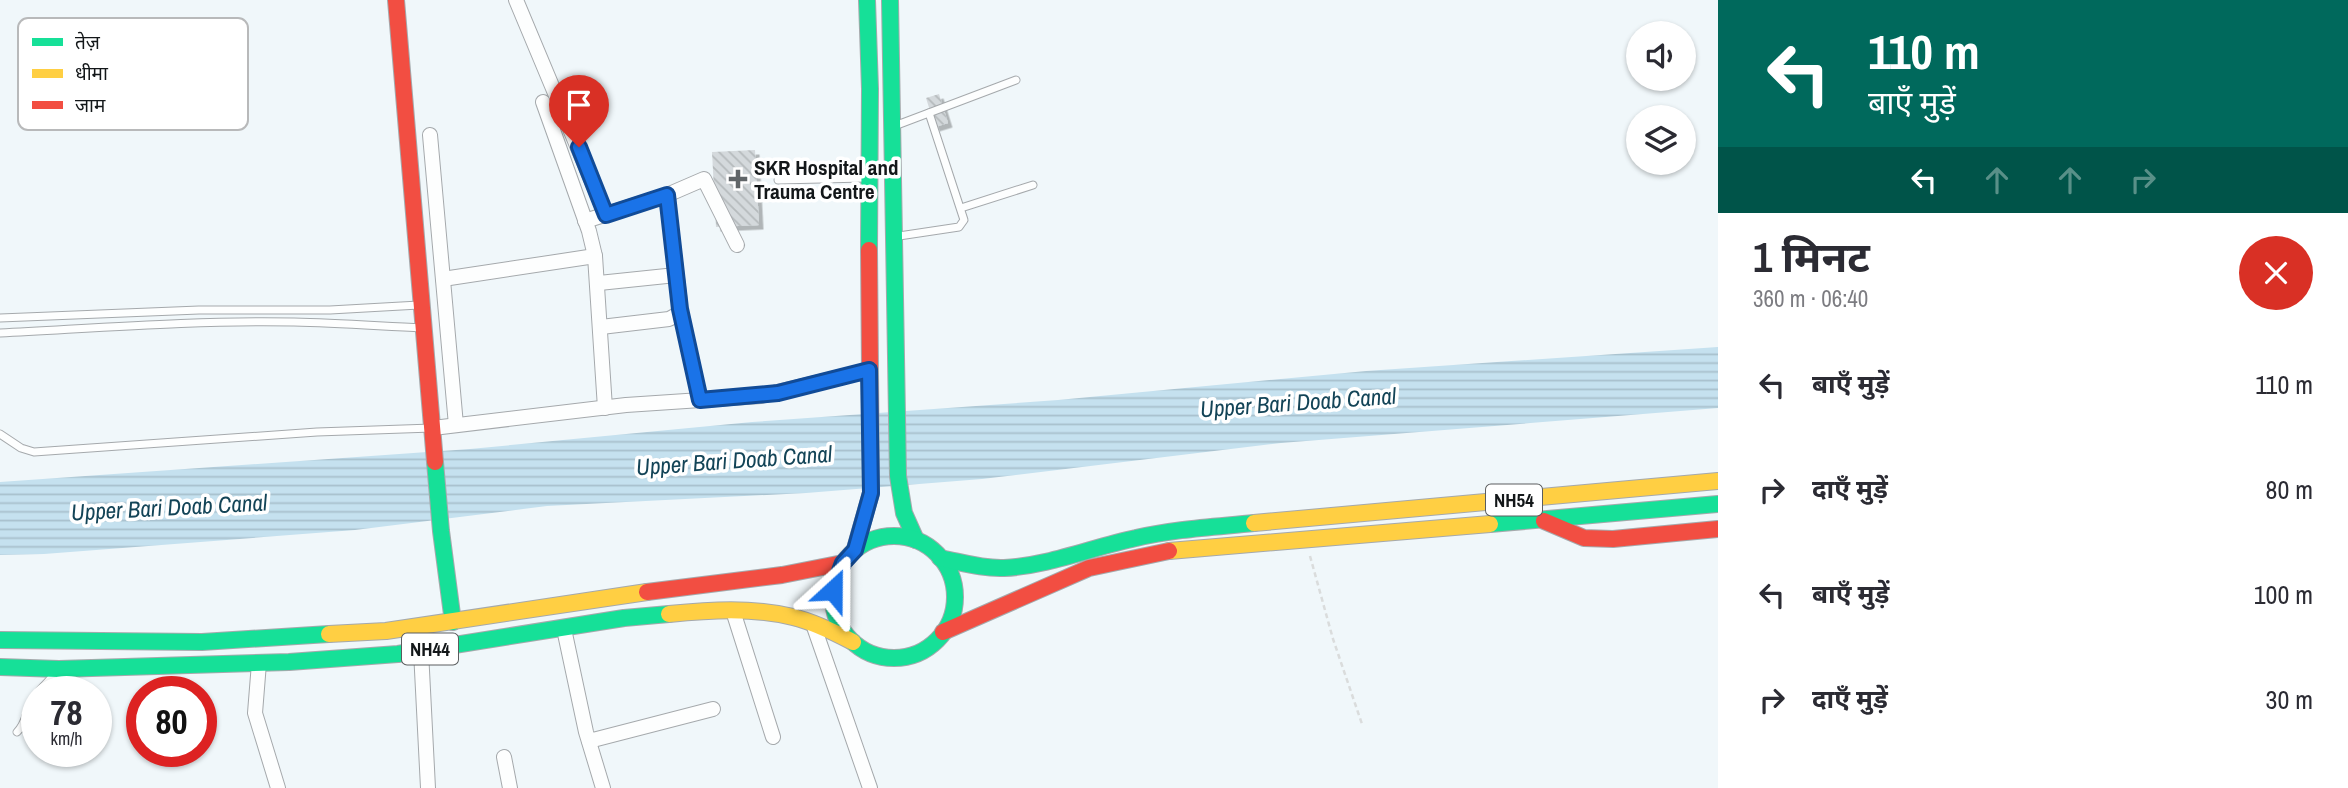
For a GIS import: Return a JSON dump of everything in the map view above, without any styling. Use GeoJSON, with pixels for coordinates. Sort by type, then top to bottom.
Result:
{"type":"FeatureCollection","features":[{"type":"Feature","properties":{"kind":"main road"},"geometry":{"type":"LineString","coordinates":[[396,0],[441,531],[453,622]]}},
{"type":"Feature","properties":{"kind":"main road"},"geometry":{"type":"LineString","coordinates":[[855,550],[871,493],[870,89],[867,0]]}},
{"type":"Feature","properties":{"kind":"main road"},"geometry":{"type":"LineString","coordinates":[[890,0],[894,384],[898,495],[904,516],[916,540]]}},
{"type":"Feature","properties":{"kind":"main road","name":"NH54"},"geometry":{"type":"LineString","coordinates":[[940,558],[1003,568],[1027,565],[1138,537],[1180,530],[1718,481]]}},
{"type":"Feature","properties":{"kind":"main road","name":"NH54"},"geometry":{"type":"LineString","coordinates":[[943,632],[976,620],[1036,590],[1112,562],[1224,545],[1718,504]]}},
{"type":"Feature","properties":{"kind":"main road"},"geometry":{"type":"LineString","coordinates":[[1540,519],[1584,538],[1613,539],[1718,529]]}},
{"type":"Feature","properties":{"kind":"main road"},"geometry":{"type":"LineString","coordinates":[[853,642],[843,631],[833,604],[833,590],[843,563],[855,550],[869,541],[884,537],[900,536],[916,540],[930,548],[947,569],[954,594],[950,621],[943,632]]}},
{"type":"Feature","properties":{"kind":"main road","name":"NH44"},"geometry":{"type":"LineString","coordinates":[[0,640],[202,642],[331,635],[453,622],[596,599],[782,575],[843,563]]}},
{"type":"Feature","properties":{"kind":"main road","name":"NH44"},"geometry":{"type":"LineString","coordinates":[[0,667],[59,669],[259,663],[421,651],[624,618],[698,611],[774,614],[813,624],[853,642],[867,652],[883,657],[900,657],[924,649],[943,632]]}},
{"type":"Feature","properties":{"kind":"street"},"geometry":{"type":"LineString","coordinates":[[516,0],[606,215]]}},
{"type":"Feature","properties":{"kind":"street"},"geometry":{"type":"LineString","coordinates":[[542,102],[595,256],[599,283],[605,408]]}},
{"type":"Feature","properties":{"kind":"street"},"geometry":{"type":"LineString","coordinates":[[430,135],[456,425]]}},
{"type":"Feature","properties":{"kind":"street"},"geometry":{"type":"LineString","coordinates":[[585,222],[667,195],[704,179],[737,245]]}},
{"type":"Feature","properties":{"kind":"street"},"geometry":{"type":"LineString","coordinates":[[667,195],[680,309],[700,400]]}},
{"type":"Feature","properties":{"kind":"street"},"geometry":{"type":"LineString","coordinates":[[443,279],[595,256]]}},
{"type":"Feature","properties":{"kind":"street"},"geometry":{"type":"LineString","coordinates":[[599,283],[676,275]]}},
{"type":"Feature","properties":{"kind":"street"},"geometry":{"type":"LineString","coordinates":[[601,327],[669,319],[678,314],[680,309]]}},
{"type":"Feature","properties":{"kind":"street"},"geometry":{"type":"LineString","coordinates":[[433,436],[456,425],[605,408],[778,393],[869,377]]}},
{"type":"Feature","properties":{"kind":"street"},"geometry":{"type":"LineString","coordinates":[[733,611],[773,737]]}},
{"type":"Feature","properties":{"kind":"street"},"geometry":{"type":"LineString","coordinates":[[813,624],[870,788]]}},
{"type":"Feature","properties":{"kind":"street"},"geometry":{"type":"LineString","coordinates":[[564,629],[589,741],[603,788]]}},
{"type":"Feature","properties":{"kind":"street"},"geometry":{"type":"LineString","coordinates":[[421,651],[428,788]]}},
{"type":"Feature","properties":{"kind":"street"},"geometry":{"type":"LineString","coordinates":[[259,663],[255,713],[278,788]]}},
{"type":"Feature","properties":{"kind":"street"},"geometry":{"type":"LineString","coordinates":[[589,741],[713,709]]}},
{"type":"Feature","properties":{"kind":"street"},"geometry":{"type":"LineString","coordinates":[[504,757],[510,788]]}},
{"type":"Feature","properties":{"kind":"lane"},"geometry":{"type":"LineString","coordinates":[[893,127],[1016,80]]}},
{"type":"Feature","properties":{"kind":"lane"},"geometry":{"type":"LineString","coordinates":[[894,237],[959,227],[964,220],[929,113]]}},
{"type":"Feature","properties":{"kind":"lane"},"geometry":{"type":"LineString","coordinates":[[778,180],[869,178]]}},
{"type":"Feature","properties":{"kind":"lane"},"geometry":{"type":"LineString","coordinates":[[961,208],[1033,185]]}},
{"type":"Feature","properties":{"kind":"lane"},"geometry":{"type":"LineString","coordinates":[[0,318],[231,310],[330,310],[421,305]]}},
{"type":"Feature","properties":{"kind":"lane"},"geometry":{"type":"LineString","coordinates":[[231,310],[232,323]]}},
{"type":"Feature","properties":{"kind":"lane"},"geometry":{"type":"LineString","coordinates":[[94,314],[94,328]]}},
{"type":"Feature","properties":{"kind":"lane"},"geometry":{"type":"LineString","coordinates":[[0,333],[294,322],[423,328]]}},
{"type":"Feature","properties":{"kind":"lane"},"geometry":{"type":"LineString","coordinates":[[0,434],[20,448],[33,452],[317,432],[433,436]]}},
{"type":"Feature","properties":{"kind":"lane"},"geometry":{"type":"LineString","coordinates":[[53,676],[59,669]]}},
{"type":"Feature","properties":{"kind":"lane"},"geometry":{"type":"LineString","coordinates":[[16,732],[21,726]]}},
{"type":"Feature","properties":{"kind":"path"},"geometry":{"type":"LineString","coordinates":[[1307,539],[1327,618],[1362,723]]}},
{"type":"Feature","properties":{"kind":"water","name":"Upper Bari Doab Canal"},"geometry":{"type":"Polygon","coordinates":[[[1718,347],[1718,408],[1281,443],[982,479],[806,493],[547,506],[355,530],[0,555],[0,482],[470,449],[752,422],[1058,400],[1366,371],[1718,347]]]}},
{"type":"Feature","properties":{"kind":"building"},"geometry":{"type":"Polygon","coordinates":[[[939,94],[948,123],[935,127],[926,98],[939,94]]]}},
{"type":"Feature","properties":{"kind":"building"},"geometry":{"type":"Polygon","coordinates":[[[755,150],[759,225],[716,227],[712,152],[755,150]]]}},
{"type":"Feature","properties":{"kind":"traffic: fast"},"geometry":{"type":"LineString","coordinates":[[867,0],[870,89],[869,250]]}},
{"type":"Feature","properties":{"kind":"traffic: fast"},"geometry":{"type":"LineString","coordinates":[[890,0],[898,476],[904,513],[916,540]]}},
{"type":"Feature","properties":{"kind":"traffic: fast"},"geometry":{"type":"LineString","coordinates":[[435,462],[453,622]]}},
{"type":"Feature","properties":{"kind":"traffic: fast"},"geometry":{"type":"LineString","coordinates":[[1490,524],[1718,504]]}},
{"type":"Feature","properties":{"kind":"traffic: fast"},"geometry":{"type":"LineString","coordinates":[[940,558],[988,567],[1021,567],[1150,535],[1254,523]]}},
{"type":"Feature","properties":{"kind":"traffic: fast"},"geometry":{"type":"LineString","coordinates":[[894,536],[917,541],[937,554],[950,574],[955,597],[950,620],[937,640],[917,653],[894,658],[871,653],[851,640],[838,620],[833,597],[838,574],[851,554],[871,541],[894,536]]}},
{"type":"Feature","properties":{"kind":"traffic: fast"},"geometry":{"type":"LineString","coordinates":[[0,667],[59,669],[289,662],[398,654],[624,618],[669,614]]}},
{"type":"Feature","properties":{"kind":"traffic: fast"},"geometry":{"type":"LineString","coordinates":[[0,640],[202,642],[329,634]]}},
{"type":"Feature","properties":{"kind":"traffic: slow"},"geometry":{"type":"LineString","coordinates":[[1254,523],[1718,481]]}},
{"type":"Feature","properties":{"kind":"traffic: slow"},"geometry":{"type":"LineString","coordinates":[[1169,551],[1490,524]]}},
{"type":"Feature","properties":{"kind":"traffic: slow"},"geometry":{"type":"LineString","coordinates":[[329,634],[386,631],[647,592]]}},
{"type":"Feature","properties":{"kind":"traffic: slow"},"geometry":{"type":"LineString","coordinates":[[669,614],[731,610],[778,614],[816,624],[853,642]]}},
{"type":"Feature","properties":{"kind":"traffic: jam"},"geometry":{"type":"LineString","coordinates":[[396,0],[435,462]]}},
{"type":"Feature","properties":{"kind":"traffic: jam"},"geometry":{"type":"LineString","coordinates":[[855,549],[871,493],[869,250]]}},
{"type":"Feature","properties":{"kind":"traffic: jam"},"geometry":{"type":"LineString","coordinates":[[1544,521],[1584,538],[1613,539],[1718,529]]}},
{"type":"Feature","properties":{"kind":"traffic: jam"},"geometry":{"type":"LineString","coordinates":[[943,632],[1089,568],[1169,551]]}},
{"type":"Feature","properties":{"kind":"traffic: jam"},"geometry":{"type":"LineString","coordinates":[[647,592],[782,575],[843,563]]}},
{"type":"Feature","properties":{"kind":"place","name":"SKR Hospital and Trauma Centre"},"geometry":{"type":"Point","coordinates":[738,179]}},
{"type":"Feature","properties":{"kind":"route"},"geometry":{"type":"LineString","coordinates":[[579,147],[606,215],[667,195],[680,309],[700,400],[778,393],[869,370],[871,493],[855,550],[843,563],[833,590]]}}]}
